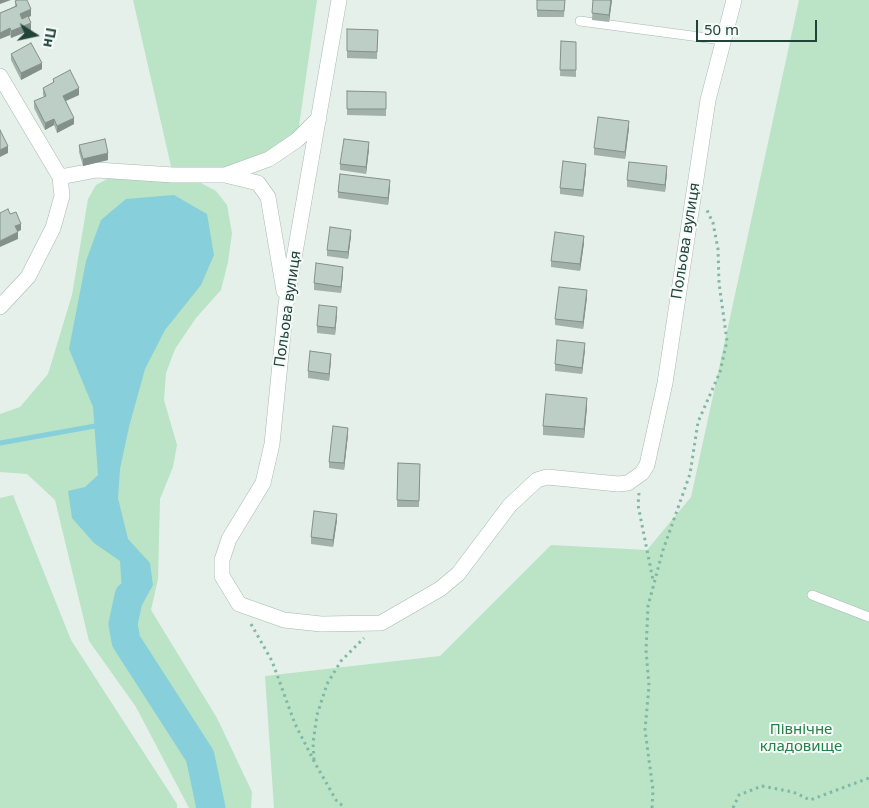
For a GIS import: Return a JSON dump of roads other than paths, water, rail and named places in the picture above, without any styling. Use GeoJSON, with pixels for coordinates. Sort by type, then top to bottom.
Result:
{"type":"FeatureCollection","features":[{"type":"Feature","properties":{"kind":"street","name":"Польова вулиця"},"geometry":{"type":"LineString","coordinates":[[339,0],[286,304],[272,444],[263,483],[229,539],[222,560],[222,576],[239,604],[284,620],[321,624],[381,623],[440,589],[458,574],[510,505],[537,480],[547,477],[618,484],[628,483],[639,476],[647,465],[665,384],[708,100],[722,40],[734,0]]}},
{"type":"Feature","properties":{"kind":"street"},"geometry":{"type":"LineString","coordinates":[[0,76],[60,177],[62,196],[54,228],[28,277],[0,307]]}},
{"type":"Feature","properties":{"kind":"street"},"geometry":{"type":"LineString","coordinates":[[225,175],[269,159],[298,140],[319,118]]}},
{"type":"Feature","properties":{"kind":"street"},"geometry":{"type":"LineString","coordinates":[[60,177],[97,170],[225,175],[258,183],[268,197],[286,304]]}},
{"type":"Feature","properties":{"kind":"lane"},"geometry":{"type":"LineString","coordinates":[[580,21],[722,40]]}},
{"type":"Feature","properties":{"kind":"lane"},"geometry":{"type":"LineString","coordinates":[[812,595],[869,617]]}},
{"type":"Feature","properties":{"kind":"water"},"geometry":{"type":"Polygon","coordinates":[[[174,195],[207,214],[214,255],[201,285],[165,330],[145,369],[120,469],[118,498],[128,539],[150,563],[153,585],[142,605],[122,592],[120,561],[94,543],[72,518],[68,491],[85,487],[98,475],[93,407],[69,349],[86,261],[101,220],[126,199],[174,195]]]}},
{"type":"Feature","properties":{"kind":"waterway"},"geometry":{"type":"LineString","coordinates":[[0,443],[95,426]]}},
{"type":"Feature","properties":{"kind":"waterway"},"geometry":{"type":"LineString","coordinates":[[129,596],[123,624],[126,641],[200,756],[211,808]]}},
{"type":"Feature","properties":{"kind":"park label","name":"Північне кладовище"},"geometry":{"type":"Point","coordinates":[801,738]}}]}
